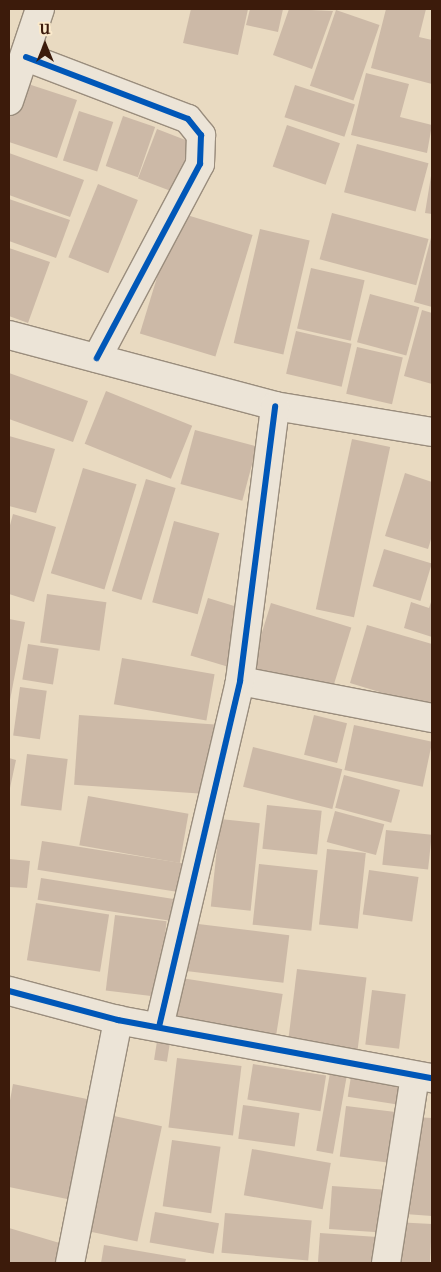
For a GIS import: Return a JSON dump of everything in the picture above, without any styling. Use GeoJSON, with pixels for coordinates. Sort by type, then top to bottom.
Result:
{"type":"FeatureCollection","features":[{"type":"Feature","properties":{"kind":"street"},"geometry":{"type":"LineString","coordinates":[[9,101],[26,57],[40,9]]}},
{"type":"Feature","properties":{"kind":"street"},"geometry":{"type":"LineString","coordinates":[[26,57],[188,119],[201,135],[200,164],[97,358]]}},
{"type":"Feature","properties":{"kind":"street"},"geometry":{"type":"LineString","coordinates":[[9,335],[275,406],[432,432]]}},
{"type":"Feature","properties":{"kind":"street"},"geometry":{"type":"LineString","coordinates":[[158,1027],[240,681],[275,406]]}},
{"type":"Feature","properties":{"kind":"street"},"geometry":{"type":"LineString","coordinates":[[240,681],[432,718]]}},
{"type":"Feature","properties":{"kind":"street"},"geometry":{"type":"LineString","coordinates":[[9,991],[118,1020],[424,1077],[386,1263]]}},
{"type":"Feature","properties":{"kind":"street"},"geometry":{"type":"LineString","coordinates":[[70,1263],[118,1020]]}},
{"type":"Feature","properties":{"kind":"building"},"geometry":{"type":"Polygon","coordinates":[[[191,9],[248,9],[238,55],[183,43],[191,9]]]}},
{"type":"Feature","properties":{"kind":"building"},"geometry":{"type":"Polygon","coordinates":[[[250,9],[283,9],[278,32],[246,25],[250,9]]]}},
{"type":"Feature","properties":{"kind":"building"},"geometry":{"type":"Polygon","coordinates":[[[289,9],[333,11],[312,69],[273,55],[289,9]]]}},
{"type":"Feature","properties":{"kind":"building"},"geometry":{"type":"Polygon","coordinates":[[[386,9],[426,9],[419,37],[432,40],[432,84],[371,68],[386,9]]]}},
{"type":"Feature","properties":{"kind":"building"},"geometry":{"type":"Polygon","coordinates":[[[336,10],[379,25],[353,101],[310,86],[336,10]]]}},
{"type":"Feature","properties":{"kind":"building"},"geometry":{"type":"Polygon","coordinates":[[[366,73],[409,84],[400,117],[432,125],[427,153],[351,135],[366,73]]]}},
{"type":"Feature","properties":{"kind":"building"},"geometry":{"type":"Polygon","coordinates":[[[19,81],[77,100],[57,158],[9,142],[9,112],[19,81]]]}},
{"type":"Feature","properties":{"kind":"building"},"geometry":{"type":"Polygon","coordinates":[[[295,85],[355,104],[344,137],[284,117],[295,85]]]}},
{"type":"Feature","properties":{"kind":"building"},"geometry":{"type":"Polygon","coordinates":[[[79,111],[113,122],[97,172],[63,160],[79,111]]]}},
{"type":"Feature","properties":{"kind":"building"},"geometry":{"type":"Polygon","coordinates":[[[123,116],[155,127],[138,177],[106,166],[123,116]]]}},
{"type":"Feature","properties":{"kind":"building"},"geometry":{"type":"Polygon","coordinates":[[[287,125],[340,143],[326,185],[273,167],[287,125]]]}},
{"type":"Feature","properties":{"kind":"building"},"geometry":{"type":"Polygon","coordinates":[[[157,129],[199,145],[180,195],[138,178],[157,129]]]}},
{"type":"Feature","properties":{"kind":"building"},"geometry":{"type":"Polygon","coordinates":[[[357,144],[428,163],[416,211],[344,192],[357,144]]]}},
{"type":"Feature","properties":{"kind":"building"},"geometry":{"type":"Polygon","coordinates":[[[9,153],[84,180],[70,217],[9,195],[9,153]]]}},
{"type":"Feature","properties":{"kind":"building"},"geometry":{"type":"Polygon","coordinates":[[[432,176],[432,214],[425,213],[432,176]]]}},
{"type":"Feature","properties":{"kind":"building"},"geometry":{"type":"Polygon","coordinates":[[[98,184],[138,200],[108,273],[68,257],[98,184]]]}},
{"type":"Feature","properties":{"kind":"building"},"geometry":{"type":"Polygon","coordinates":[[[9,199],[70,220],[56,258],[9,241],[9,199]]]}},
{"type":"Feature","properties":{"kind":"building"},"geometry":{"type":"Polygon","coordinates":[[[177,212],[253,235],[215,357],[140,333],[177,212]]]}},
{"type":"Feature","properties":{"kind":"building"},"geometry":{"type":"Polygon","coordinates":[[[332,213],[429,239],[416,285],[320,259],[332,213]]]}},
{"type":"Feature","properties":{"kind":"building"},"geometry":{"type":"Polygon","coordinates":[[[260,229],[310,240],[283,354],[234,343],[260,229]]]}},
{"type":"Feature","properties":{"kind":"building"},"geometry":{"type":"Polygon","coordinates":[[[432,234],[432,307],[414,302],[432,234]]]}},
{"type":"Feature","properties":{"kind":"building"},"geometry":{"type":"Polygon","coordinates":[[[9,248],[50,262],[28,323],[9,316],[9,248]]]}},
{"type":"Feature","properties":{"kind":"building"},"geometry":{"type":"Polygon","coordinates":[[[311,268],[365,280],[351,341],[297,328],[311,268]]]}},
{"type":"Feature","properties":{"kind":"building"},"geometry":{"type":"Polygon","coordinates":[[[370,294],[419,307],[406,355],[357,342],[370,294]]]}},
{"type":"Feature","properties":{"kind":"building"},"geometry":{"type":"Polygon","coordinates":[[[422,310],[432,313],[432,384],[404,376],[422,310]]]}},
{"type":"Feature","properties":{"kind":"building"},"geometry":{"type":"Polygon","coordinates":[[[296,331],[352,344],[342,387],[286,374],[296,331]]]}},
{"type":"Feature","properties":{"kind":"building"},"geometry":{"type":"Polygon","coordinates":[[[357,347],[403,358],[392,404],[346,394],[357,347]]]}},
{"type":"Feature","properties":{"kind":"building"},"geometry":{"type":"Polygon","coordinates":[[[9,373],[88,401],[73,442],[9,419],[9,373]]]}},
{"type":"Feature","properties":{"kind":"building"},"geometry":{"type":"Polygon","coordinates":[[[106,391],[192,426],[171,479],[85,444],[106,391]]]}},
{"type":"Feature","properties":{"kind":"building"},"geometry":{"type":"Polygon","coordinates":[[[195,430],[257,447],[242,501],[181,484],[195,430]]]}},
{"type":"Feature","properties":{"kind":"building"},"geometry":{"type":"Polygon","coordinates":[[[9,436],[55,449],[36,513],[9,506],[9,436]]]}},
{"type":"Feature","properties":{"kind":"building"},"geometry":{"type":"Polygon","coordinates":[[[352,439],[390,447],[354,617],[316,609],[352,439]]]}},
{"type":"Feature","properties":{"kind":"building"},"geometry":{"type":"Polygon","coordinates":[[[83,468],[137,484],[104,590],[51,573],[83,468]]]}},
{"type":"Feature","properties":{"kind":"building"},"geometry":{"type":"Polygon","coordinates":[[[405,473],[432,482],[432,536],[428,549],[385,536],[405,473]]]}},
{"type":"Feature","properties":{"kind":"building"},"geometry":{"type":"Polygon","coordinates":[[[146,479],[176,488],[141,600],[112,591],[146,479]]]}},
{"type":"Feature","properties":{"kind":"building"},"geometry":{"type":"Polygon","coordinates":[[[13,514],[56,527],[34,602],[9,594],[9,529],[13,514]]]}},
{"type":"Feature","properties":{"kind":"building"},"geometry":{"type":"Polygon","coordinates":[[[174,521],[219,533],[198,614],[152,602],[174,521]]]}},
{"type":"Feature","properties":{"kind":"building"},"geometry":{"type":"Polygon","coordinates":[[[384,549],[432,564],[420,601],[373,586],[384,549]]]}},
{"type":"Feature","properties":{"kind":"building"},"geometry":{"type":"Polygon","coordinates":[[[47,594],[106,602],[100,651],[40,643],[47,594]]]}},
{"type":"Feature","properties":{"kind":"building"},"geometry":{"type":"Polygon","coordinates":[[[208,598],[247,610],[230,667],[190,655],[208,598]]]}},
{"type":"Feature","properties":{"kind":"building"},"geometry":{"type":"Polygon","coordinates":[[[432,599],[432,637],[404,628],[411,602],[429,608],[432,599]]]}},
{"type":"Feature","properties":{"kind":"building"},"geometry":{"type":"Polygon","coordinates":[[[271,603],[351,628],[331,693],[251,668],[271,603]]]}},
{"type":"Feature","properties":{"kind":"building"},"geometry":{"type":"Polygon","coordinates":[[[9,619],[25,622],[10,700],[9,700],[9,619]]]}},
{"type":"Feature","properties":{"kind":"building"},"geometry":{"type":"Polygon","coordinates":[[[367,625],[432,644],[432,708],[350,683],[367,625]]]}},
{"type":"Feature","properties":{"kind":"building"},"geometry":{"type":"Polygon","coordinates":[[[28,644],[59,649],[53,684],[22,680],[28,644]]]}},
{"type":"Feature","properties":{"kind":"building"},"geometry":{"type":"Polygon","coordinates":[[[122,658],[215,674],[206,721],[114,704],[122,658]]]}},
{"type":"Feature","properties":{"kind":"building"},"geometry":{"type":"Polygon","coordinates":[[[20,687],[47,691],[40,739],[13,736],[20,687]]]}},
{"type":"Feature","properties":{"kind":"building"},"geometry":{"type":"Polygon","coordinates":[[[79,715],[215,724],[210,794],[74,785],[79,715]]]}},
{"type":"Feature","properties":{"kind":"building"},"geometry":{"type":"Polygon","coordinates":[[[314,715],[347,723],[337,763],[304,755],[314,715]]]}},
{"type":"Feature","properties":{"kind":"building"},"geometry":{"type":"Polygon","coordinates":[[[354,725],[432,742],[423,787],[344,770],[354,725]]]}},
{"type":"Feature","properties":{"kind":"building"},"geometry":{"type":"Polygon","coordinates":[[[253,747],[342,769],[332,809],[243,787],[253,747]]]}},
{"type":"Feature","properties":{"kind":"building"},"geometry":{"type":"Polygon","coordinates":[[[27,754],[68,759],[61,811],[21,806],[27,754]]]}},
{"type":"Feature","properties":{"kind":"building"},"geometry":{"type":"Polygon","coordinates":[[[9,758],[16,760],[10,788],[9,788],[9,758]]]}},
{"type":"Feature","properties":{"kind":"building"},"geometry":{"type":"Polygon","coordinates":[[[344,775],[400,790],[391,823],[335,808],[344,775]]]}},
{"type":"Feature","properties":{"kind":"building"},"geometry":{"type":"Polygon","coordinates":[[[88,796],[188,814],[180,863],[79,845],[88,796]]]}},
{"type":"Feature","properties":{"kind":"building"},"geometry":{"type":"Polygon","coordinates":[[[267,805],[322,811],[317,855],[262,849],[267,805]]]}},
{"type":"Feature","properties":{"kind":"building"},"geometry":{"type":"Polygon","coordinates":[[[335,811],[384,824],[376,855],[327,842],[335,811]]]}},
{"type":"Feature","properties":{"kind":"building"},"geometry":{"type":"Polygon","coordinates":[[[220,819],[260,823],[251,911],[211,907],[220,819]]]}},
{"type":"Feature","properties":{"kind":"building"},"geometry":{"type":"Polygon","coordinates":[[[386,830],[432,835],[428,870],[382,865],[386,830]]]}},
{"type":"Feature","properties":{"kind":"building"},"geometry":{"type":"Polygon","coordinates":[[[42,841],[189,864],[185,893],[37,870],[42,841]]]}},
{"type":"Feature","properties":{"kind":"building"},"geometry":{"type":"Polygon","coordinates":[[[327,849],[366,853],[358,929],[319,925],[327,849]]]}},
{"type":"Feature","properties":{"kind":"building"},"geometry":{"type":"Polygon","coordinates":[[[9,859],[30,861],[27,888],[9,887],[9,859]]]}},
{"type":"Feature","properties":{"kind":"building"},"geometry":{"type":"Polygon","coordinates":[[[259,864],[318,870],[311,931],[253,925],[259,864]]]}},
{"type":"Feature","properties":{"kind":"building"},"geometry":{"type":"Polygon","coordinates":[[[369,870],[419,877],[412,922],[363,915],[369,870]]]}},
{"type":"Feature","properties":{"kind":"building"},"geometry":{"type":"Polygon","coordinates":[[[41,878],[178,900],[175,921],[38,900],[41,878]]]}},
{"type":"Feature","properties":{"kind":"building"},"geometry":{"type":"Polygon","coordinates":[[[36,903],[109,915],[100,972],[27,960],[36,903]]]}},
{"type":"Feature","properties":{"kind":"building"},"geometry":{"type":"Polygon","coordinates":[[[115,915],[167,921],[157,997],[106,990],[115,915]]]}},
{"type":"Feature","properties":{"kind":"building"},"geometry":{"type":"Polygon","coordinates":[[[190,923],[289,935],[283,983],[184,971],[190,923]]]}},
{"type":"Feature","properties":{"kind":"building"},"geometry":{"type":"Polygon","coordinates":[[[297,969],[366,978],[357,1055],[287,1046],[297,969]]]}},
{"type":"Feature","properties":{"kind":"building"},"geometry":{"type":"Polygon","coordinates":[[[175,977],[283,994],[276,1038],[168,1021],[175,977]]]}},
{"type":"Feature","properties":{"kind":"building"},"geometry":{"type":"Polygon","coordinates":[[[372,990],[406,994],[399,1049],[365,1045],[372,990]]]}},
{"type":"Feature","properties":{"kind":"building"},"geometry":{"type":"Polygon","coordinates":[[[158,1035],[171,1037],[167,1062],[154,1060],[158,1035]]]}},
{"type":"Feature","properties":{"kind":"building"},"geometry":{"type":"Polygon","coordinates":[[[177,1058],[242,1066],[233,1135],[168,1127],[177,1058]]]}},
{"type":"Feature","properties":{"kind":"building"},"geometry":{"type":"Polygon","coordinates":[[[253,1064],[326,1076],[320,1111],[247,1100],[253,1064]]]}},
{"type":"Feature","properties":{"kind":"building"},"geometry":{"type":"Polygon","coordinates":[[[352,1070],[411,1079],[407,1106],[348,1097],[352,1070]]]}},
{"type":"Feature","properties":{"kind":"building"},"geometry":{"type":"Polygon","coordinates":[[[330,1073],[347,1076],[333,1154],[316,1151],[330,1073]]]}},
{"type":"Feature","properties":{"kind":"building"},"geometry":{"type":"Polygon","coordinates":[[[13,1084],[92,1100],[72,1200],[9,1187],[9,1106],[13,1084]]]}},
{"type":"Feature","properties":{"kind":"building"},"geometry":{"type":"Polygon","coordinates":[[[243,1105],[299,1113],[295,1147],[238,1139],[243,1105]]]}},
{"type":"Feature","properties":{"kind":"building"},"geometry":{"type":"Polygon","coordinates":[[[346,1106],[398,1112],[391,1163],[340,1157],[346,1106]]]}},
{"type":"Feature","properties":{"kind":"building"},"geometry":{"type":"Polygon","coordinates":[[[114,1116],[162,1126],[137,1242],[89,1231],[114,1116]]]}},
{"type":"Feature","properties":{"kind":"building"},"geometry":{"type":"Polygon","coordinates":[[[413,1117],[432,1118],[432,1216],[405,1214],[413,1117]]]}},
{"type":"Feature","properties":{"kind":"building"},"geometry":{"type":"Polygon","coordinates":[[[172,1140],[221,1147],[211,1213],[163,1206],[172,1140]]]}},
{"type":"Feature","properties":{"kind":"building"},"geometry":{"type":"Polygon","coordinates":[[[252,1149],[331,1163],[323,1209],[244,1195],[252,1149]]]}},
{"type":"Feature","properties":{"kind":"building"},"geometry":{"type":"Polygon","coordinates":[[[332,1186],[389,1190],[386,1233],[329,1229],[332,1186]]]}},
{"type":"Feature","properties":{"kind":"building"},"geometry":{"type":"Polygon","coordinates":[[[155,1212],[219,1223],[214,1254],[150,1243],[155,1212]]]}},
{"type":"Feature","properties":{"kind":"building"},"geometry":{"type":"Polygon","coordinates":[[[225,1213],[312,1221],[308,1260],[222,1253],[225,1213]]]}},
{"type":"Feature","properties":{"kind":"building"},"geometry":{"type":"Polygon","coordinates":[[[394,1222],[432,1224],[430,1263],[392,1263],[394,1222]]]}},
{"type":"Feature","properties":{"kind":"building"},"geometry":{"type":"Polygon","coordinates":[[[9,1228],[63,1244],[57,1263],[9,1263],[9,1228]]]}},
{"type":"Feature","properties":{"kind":"building"},"geometry":{"type":"Polygon","coordinates":[[[320,1233],[381,1237],[379,1263],[318,1263],[320,1233]]]}},
{"type":"Feature","properties":{"kind":"building"},"geometry":{"type":"Polygon","coordinates":[[[104,1245],[186,1259],[185,1263],[101,1263],[104,1245]]]}},
{"type":"Feature","properties":{"kind":"cycle path"},"geometry":{"type":"LineString","coordinates":[[26,57],[188,119],[201,135],[200,164],[97,358]]}},
{"type":"Feature","properties":{"kind":"cycle path"},"geometry":{"type":"LineString","coordinates":[[159,1027],[240,681],[275,406]]}},
{"type":"Feature","properties":{"kind":"cycle path"},"geometry":{"type":"LineString","coordinates":[[9,991],[118,1020],[432,1078]]}}]}
